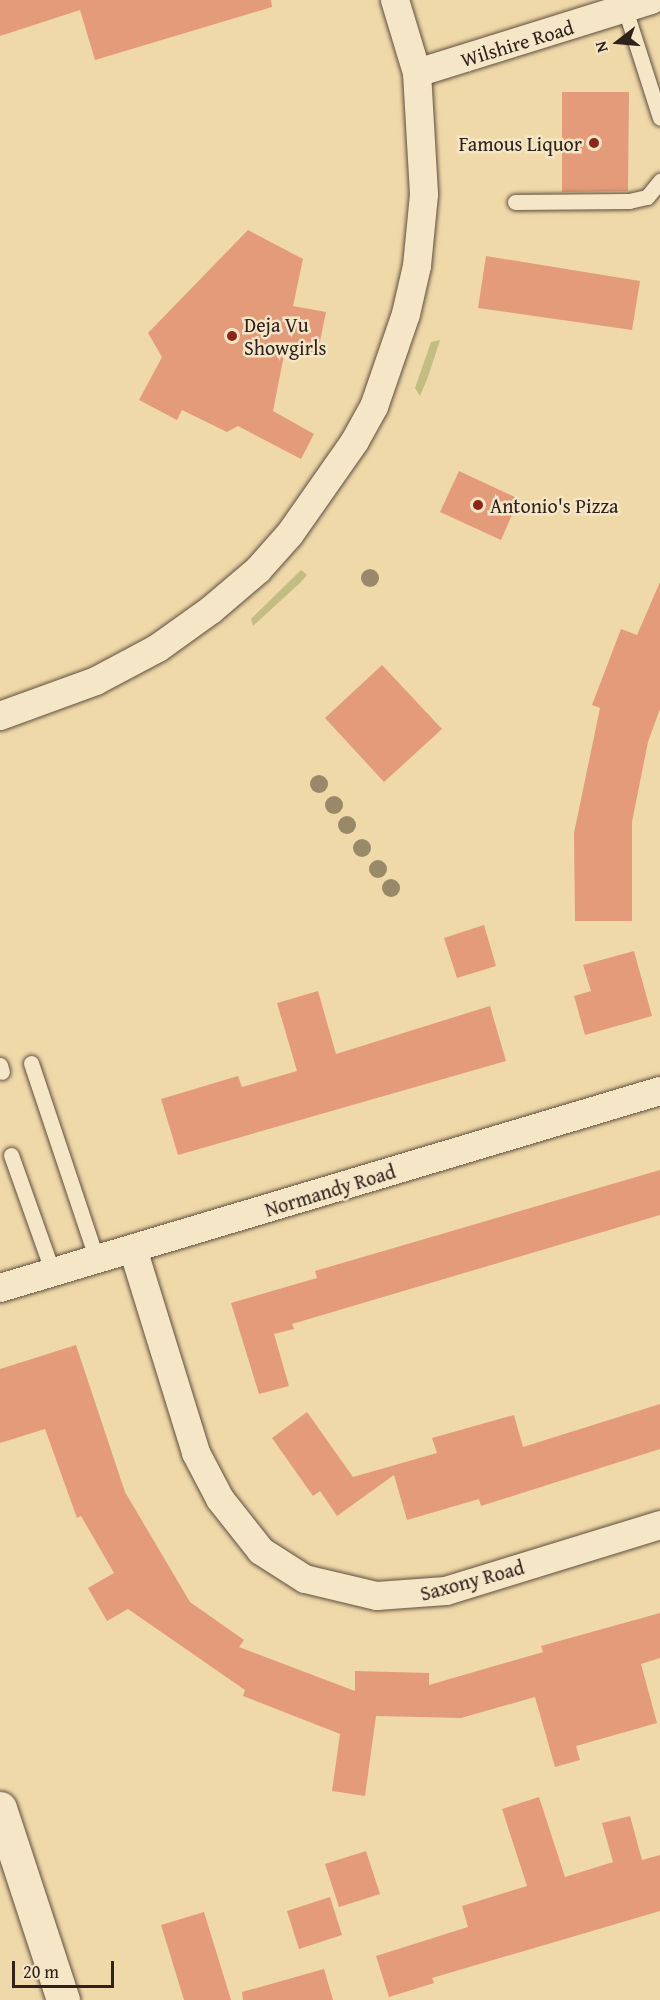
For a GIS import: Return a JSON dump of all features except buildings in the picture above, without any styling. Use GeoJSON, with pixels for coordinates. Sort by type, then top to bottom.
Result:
{"type":"FeatureCollection","features":[{"type":"Feature","properties":{"kind":"main road"},"geometry":{"type":"LineString","coordinates":[[0,1808],[63,2000]]}},
{"type":"Feature","properties":{"kind":"street"},"geometry":{"type":"LineString","coordinates":[[0,716],[96,681],[158,648],[212,610],[258,570],[326,488],[374,406],[395,350],[417,267],[424,168],[417,73],[395,0]]}},
{"type":"Feature","properties":{"kind":"street","name":"Wilshire Road"},"geometry":{"type":"LineString","coordinates":[[417,73],[638,5]]}},
{"type":"Feature","properties":{"kind":"street","name":"Normandy Road"},"geometry":{"type":"LineString","coordinates":[[0,1288],[660,1091]]}},
{"type":"Feature","properties":{"kind":"street","name":"Saxony Road"},"geometry":{"type":"LineString","coordinates":[[133,1249],[196,1453],[220,1499],[261,1551],[304,1579],[377,1596],[446,1591],[660,1525]]}},
{"type":"Feature","properties":{"kind":"lane"},"geometry":{"type":"LineString","coordinates":[[638,5],[660,118]]}},
{"type":"Feature","properties":{"kind":"lane"},"geometry":{"type":"LineString","coordinates":[[515,202],[629,201],[647,197],[660,181]]}},
{"type":"Feature","properties":{"kind":"lane"},"geometry":{"type":"LineString","coordinates":[[31,1063],[97,1260]]}},
{"type":"Feature","properties":{"kind":"lane"},"geometry":{"type":"LineString","coordinates":[[11,1155],[53,1273]]}},
{"type":"Feature","properties":{"kind":"shaded area"},"geometry":{"type":"Polygon","coordinates":[[[440,340],[420,396],[415,388],[431,342],[440,340]]]}},
{"type":"Feature","properties":{"kind":"shaded area"},"geometry":{"type":"Polygon","coordinates":[[[301,570],[307,575],[253,626],[251,619],[301,570]]]}},
{"type":"Feature","properties":{"kind":"place","name":"Famous Liquor"},"geometry":{"type":"Point","coordinates":[594,143]}},
{"type":"Feature","properties":{"kind":"place","name":"Deja Vu Showgirls"},"geometry":{"type":"Point","coordinates":[232,336]}},
{"type":"Feature","properties":{"kind":"place","name":"Antonio's Pizza"},"geometry":{"type":"Point","coordinates":[478,505]}}]}
